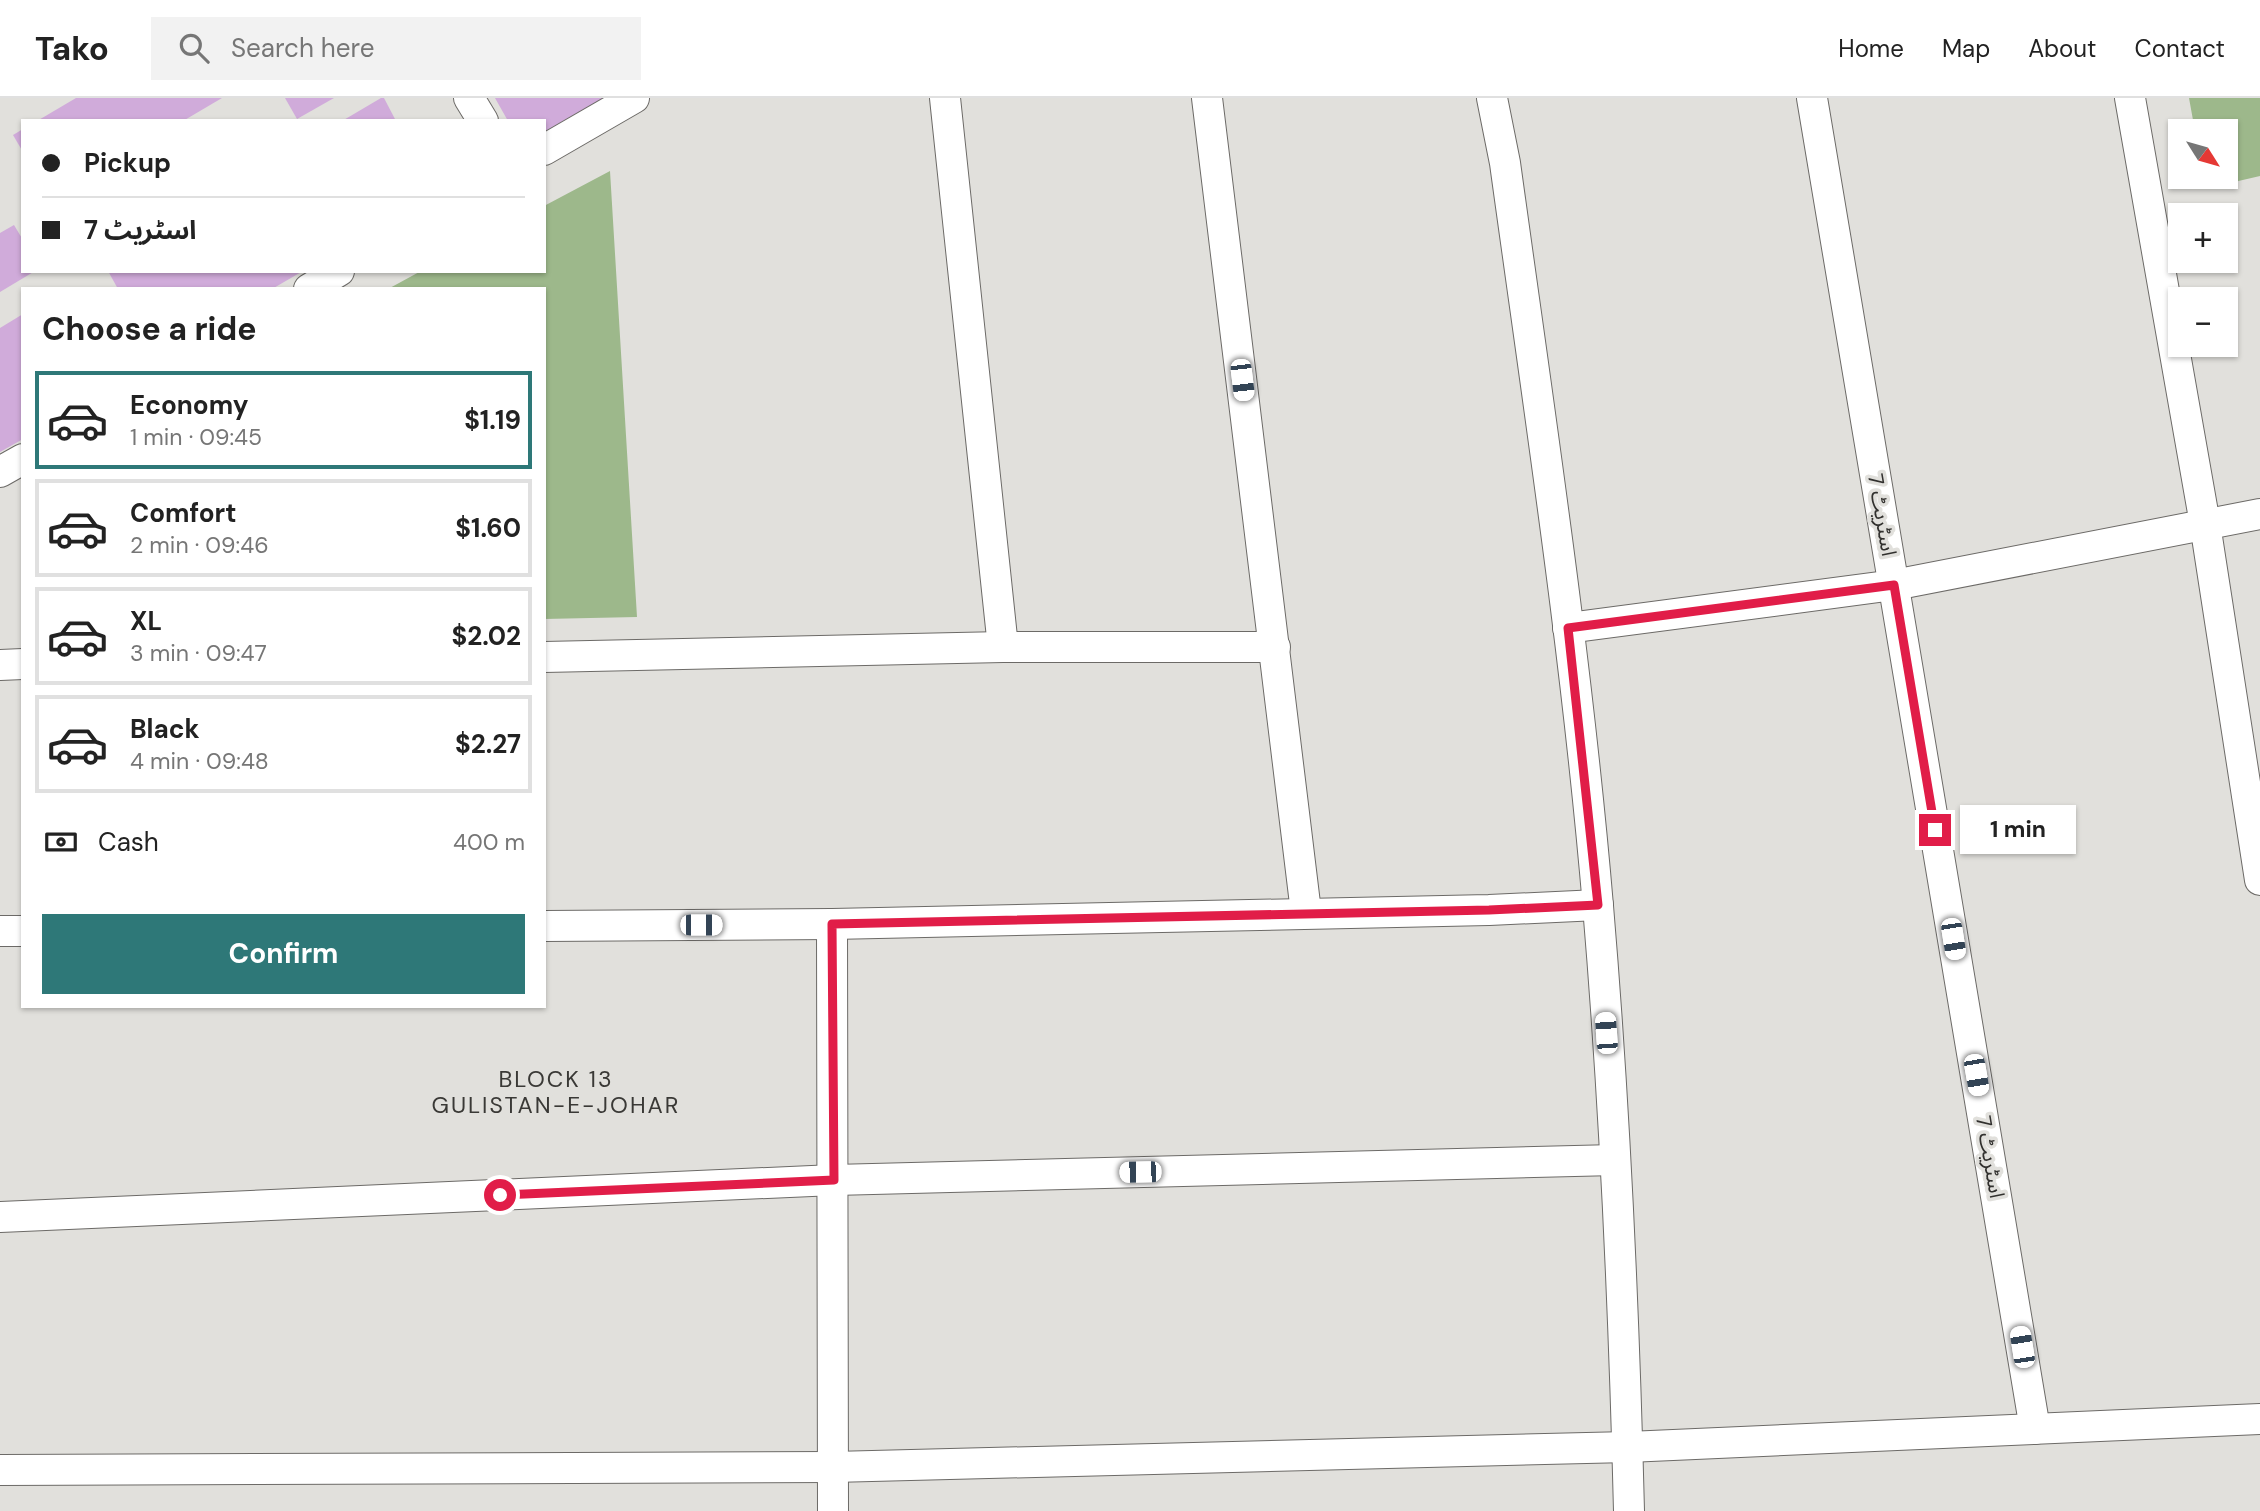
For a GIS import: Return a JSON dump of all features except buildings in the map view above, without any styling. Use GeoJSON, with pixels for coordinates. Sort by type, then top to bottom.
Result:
{"type":"FeatureCollection","features":[{"type":"Feature","properties":{"kind":"street"},"geometry":{"type":"LineString","coordinates":[[469,98],[482,119]]}},
{"type":"Feature","properties":{"kind":"street"},"geometry":{"type":"LineString","coordinates":[[546,149],[634,98]]}},
{"type":"Feature","properties":{"kind":"street"},"geometry":{"type":"LineString","coordinates":[[945,98],[1003,647]]}},
{"type":"Feature","properties":{"kind":"street"},"geometry":{"type":"LineString","coordinates":[[1207,98],[1306,912]]}},
{"type":"Feature","properties":{"kind":"street"},"geometry":{"type":"LineString","coordinates":[[1492,98],[1505,163],[1568,628],[1598,905],[1615,1160],[1629,1511]]}},
{"type":"Feature","properties":{"kind":"street","name":"اسٹریٹ 7"},"geometry":{"type":"LineString","coordinates":[[1812,98],[2035,1429]]}},
{"type":"Feature","properties":{"kind":"street"},"geometry":{"type":"LineString","coordinates":[[2130,98],[2205,524],[2260,880]]}},
{"type":"Feature","properties":{"kind":"street"},"geometry":{"type":"LineString","coordinates":[[312,287],[336,273]]}},
{"type":"Feature","properties":{"kind":"street"},"geometry":{"type":"LineString","coordinates":[[0,472],[21,459]]}},
{"type":"Feature","properties":{"kind":"street"},"geometry":{"type":"LineString","coordinates":[[1568,628],[1894,585],[2260,514]]}},
{"type":"Feature","properties":{"kind":"street"},"geometry":{"type":"LineString","coordinates":[[546,657],[1003,647],[1275,647]]}},
{"type":"Feature","properties":{"kind":"street"},"geometry":{"type":"LineString","coordinates":[[0,665],[21,664]]}},
{"type":"Feature","properties":{"kind":"street"},"geometry":{"type":"LineString","coordinates":[[546,926],[832,924],[1489,910],[1598,905]]}},
{"type":"Feature","properties":{"kind":"street"},"geometry":{"type":"LineString","coordinates":[[832,924],[833,1511]]}},
{"type":"Feature","properties":{"kind":"street"},"geometry":{"type":"LineString","coordinates":[[0,931],[21,931]]}},
{"type":"Feature","properties":{"kind":"street"},"geometry":{"type":"LineString","coordinates":[[0,1217],[834,1180],[1615,1160]]}},
{"type":"Feature","properties":{"kind":"street"},"geometry":{"type":"LineString","coordinates":[[0,1470],[833,1467],[1628,1447],[2260,1419]]}},
{"type":"Feature","properties":{"kind":"green space"},"geometry":{"type":"Polygon","coordinates":[[[2189,98],[2260,98],[2260,176],[2238,181],[2238,119],[2193,119],[2189,98]]]}},
{"type":"Feature","properties":{"kind":"green space"},"geometry":{"type":"Polygon","coordinates":[[[610,171],[637,617],[546,619],[546,287],[392,287],[417,273],[546,273],[546,205],[610,171]]]}},
{"type":"Feature","properties":{"kind":"district","name":"BLOCK 13 GULISTAN-E-JOHAR"},"geometry":{"type":"Point","coordinates":[556,1092]}},
{"type":"Feature","properties":{"kind":"route"},"geometry":{"type":"LineString","coordinates":[[500,1195],[834,1180],[832,924],[1489,910],[1598,905],[1568,628],[1894,585],[1935,830]]}}]}
